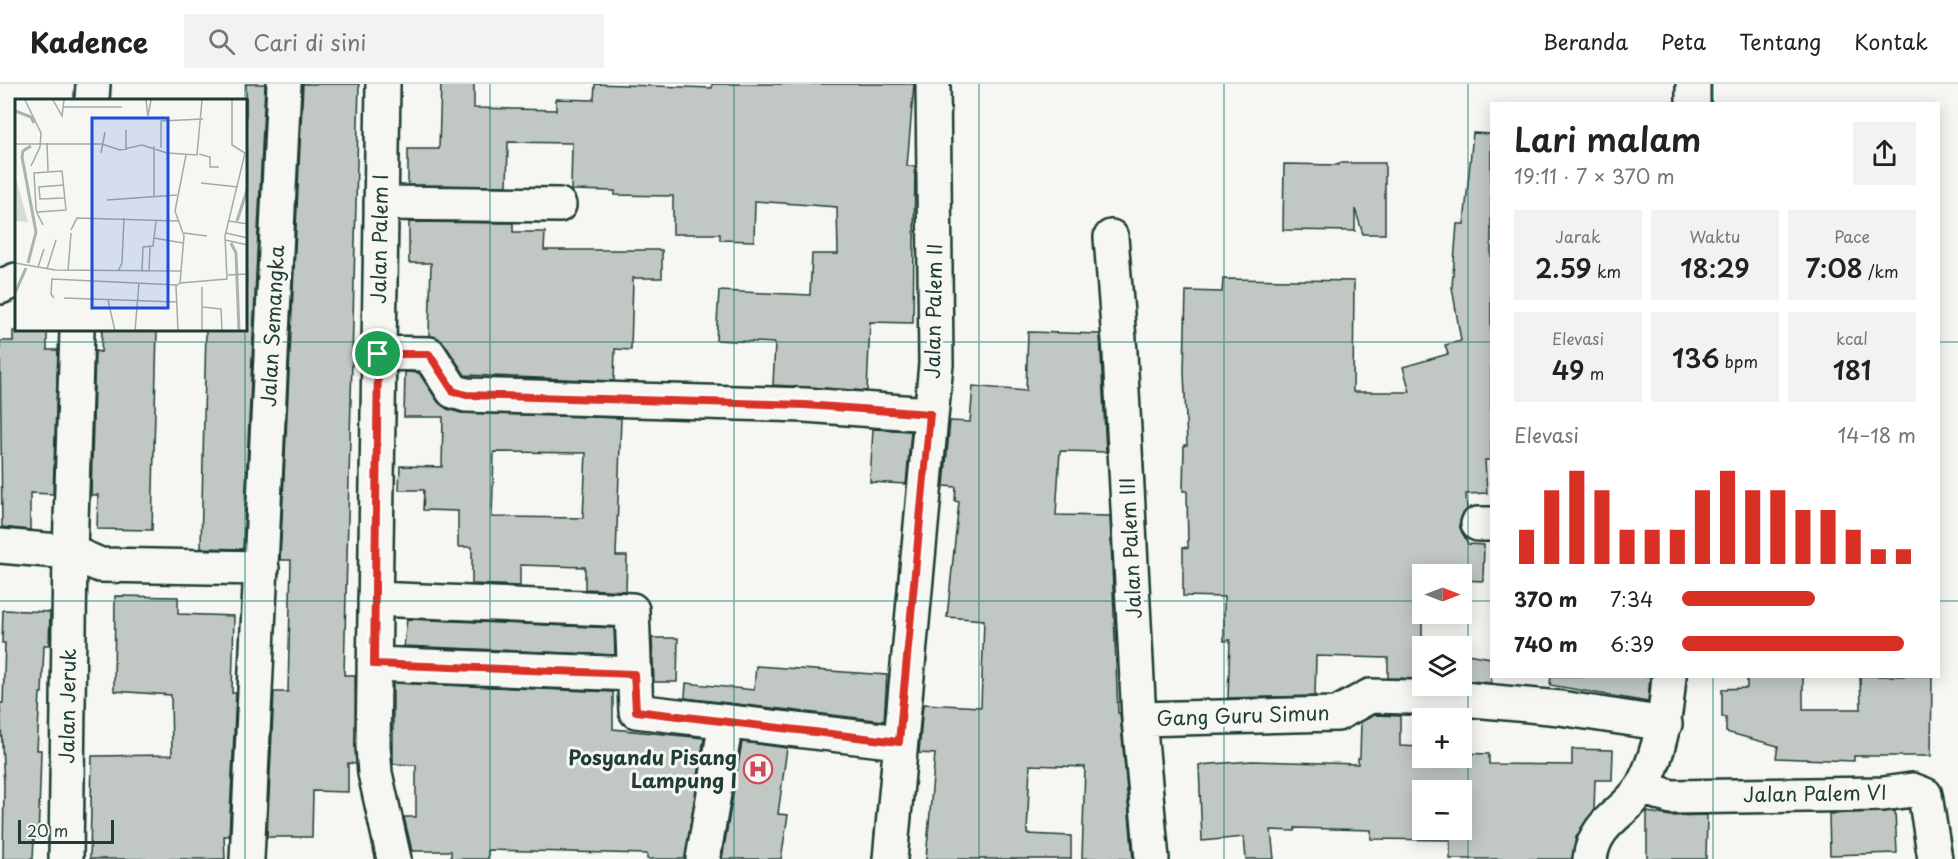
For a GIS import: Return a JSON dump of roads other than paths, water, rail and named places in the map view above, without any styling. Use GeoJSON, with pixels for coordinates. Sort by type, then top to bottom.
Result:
{"type":"FeatureCollection","features":[{"type":"Feature","properties":{"kind":"street"},"geometry":{"type":"LineString","coordinates":[[92,99],[93,84]]}},
{"type":"Feature","properties":{"kind":"street","name":"Jalan Semangka"},"geometry":{"type":"LineString","coordinates":[[247,859],[284,84]]}},
{"type":"Feature","properties":{"kind":"street","name":"Jalan Palem I"},"geometry":{"type":"LineString","coordinates":[[383,84],[374,664],[375,773],[394,859]]}},
{"type":"Feature","properties":{"kind":"street","name":"Jalan Palem II"},"geometry":{"type":"LineString","coordinates":[[890,859],[899,742],[936,364],[933,84]]}},
{"type":"Feature","properties":{"kind":"street"},"geometry":{"type":"LineString","coordinates":[[1693,84],[1693,102]]}},
{"type":"Feature","properties":{"kind":"street"},"geometry":{"type":"LineString","coordinates":[[381,203],[558,205]]}},
{"type":"Feature","properties":{"kind":"street","name":"Jalan Palem III"},"geometry":{"type":"LineString","coordinates":[[1111,237],[1120,354],[1139,719],[1152,859]]}},
{"type":"Feature","properties":{"kind":"street"},"geometry":{"type":"LineString","coordinates":[[0,286],[15,280]]}},
{"type":"Feature","properties":{"kind":"street","name":"Jalan Jeruk"},"geometry":{"type":"LineString","coordinates":[[66,859],[70,552],[77,332]]}},
{"type":"Feature","properties":{"kind":"street"},"geometry":{"type":"LineString","coordinates":[[378,354],[429,354],[453,391],[466,395],[805,405],[930,414]]}},
{"type":"Feature","properties":{"kind":"street"},"geometry":{"type":"LineString","coordinates":[[0,546],[70,552],[100,565],[262,568]]}},
{"type":"Feature","properties":{"kind":"street"},"geometry":{"type":"LineString","coordinates":[[375,599],[632,610],[636,711],[899,742]]}},
{"type":"Feature","properties":{"kind":"street"},"geometry":{"type":"LineString","coordinates":[[374,664],[634,674]]}},
{"type":"Feature","properties":{"kind":"street"},"geometry":{"type":"LineString","coordinates":[[1590,859],[1602,827],[1642,787],[1665,723],[1669,678]]}},
{"type":"Feature","properties":{"kind":"street","name":"Gang Guru Simun"},"geometry":{"type":"LineString","coordinates":[[1139,719],[1337,714],[1370,696],[1452,698],[1560,708],[1665,723]]}},
{"type":"Feature","properties":{"kind":"street"},"geometry":{"type":"LineString","coordinates":[[703,859],[726,722]]}},
{"type":"Feature","properties":{"kind":"street","name":"Jalan Palem VI"},"geometry":{"type":"LineString","coordinates":[[1642,787],[1671,797],[1883,794],[1912,790],[1925,795],[1935,858]]}},
{"type":"Feature","properties":{"kind":"place","name":"Posyandu Pisang Lampung I"},"geometry":{"type":"Point","coordinates":[758,769]}}]}
